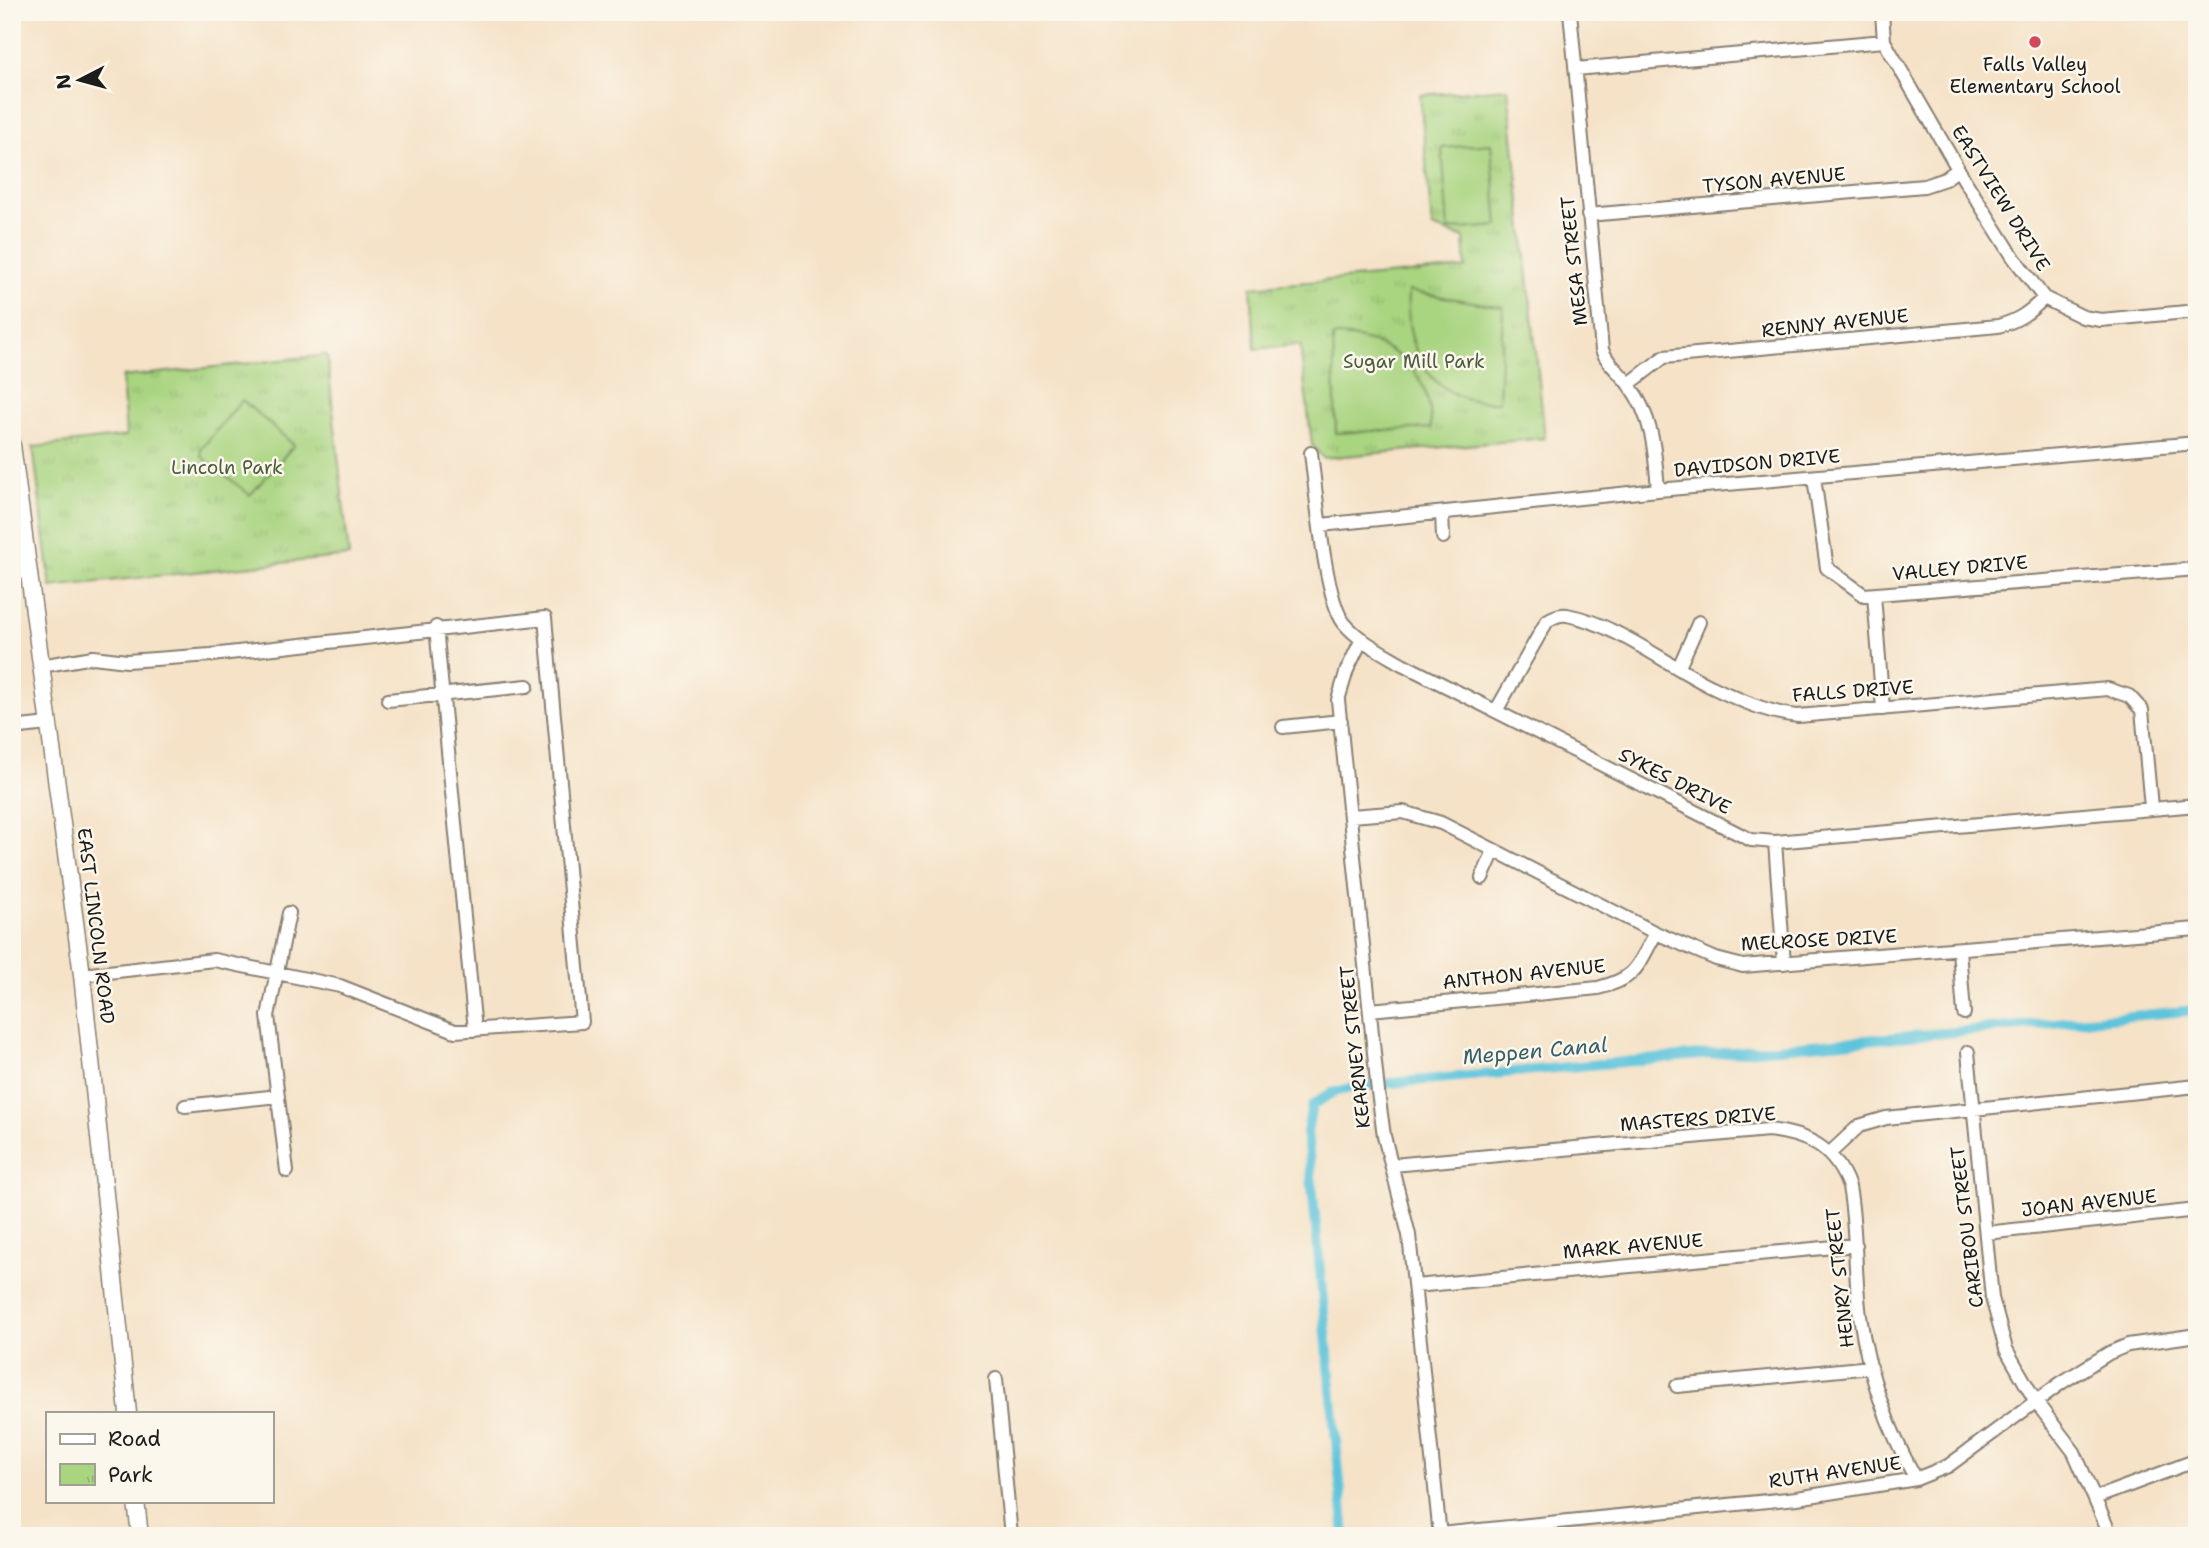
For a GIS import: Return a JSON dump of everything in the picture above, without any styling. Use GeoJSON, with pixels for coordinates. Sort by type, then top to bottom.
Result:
{"type":"FeatureCollection","features":[{"type":"Feature","properties":{"kind":"main road","name":"EAST LINCOLN ROAD"},"geometry":{"type":"LineString","coordinates":[[12,445],[82,975],[128,1412]]}},
{"type":"Feature","properties":{"kind":"main road"},"geometry":{"type":"LineString","coordinates":[[136,1502],[140,1536]]}},
{"type":"Feature","properties":{"kind":"street","name":"MESA STREET"},"geometry":{"type":"LineString","coordinates":[[1570,12],[1602,350],[1607,362],[1629,384],[1646,412],[1653,437],[1658,490]]}},
{"type":"Feature","properties":{"kind":"street","name":"EASTVIEW DRIVE"},"geometry":{"type":"LineString","coordinates":[[1882,12],[1884,41],[1958,169],[2014,258],[2044,298],[2083,317],[2101,320],[2197,311]]}},
{"type":"Feature","properties":{"kind":"street"},"geometry":{"type":"LineString","coordinates":[[1576,69],[1884,41]]}},
{"type":"Feature","properties":{"kind":"street","name":"TYSON AVENUE"},"geometry":{"type":"LineString","coordinates":[[1588,215],[1924,186],[1945,179],[1958,169]]}},
{"type":"Feature","properties":{"kind":"street","name":"RENNY AVENUE"},"geometry":{"type":"LineString","coordinates":[[1629,384],[1664,357],[1998,326],[2013,323],[2029,313],[2044,298]]}},
{"type":"Feature","properties":{"kind":"street","name":"DAVIDSON DRIVE"},"geometry":{"type":"LineString","coordinates":[[1321,525],[1658,490],[2197,443]]}},
{"type":"Feature","properties":{"kind":"street","name":"SYKES DRIVE"},"geometry":{"type":"LineString","coordinates":[[1311,453],[1337,610],[1343,622],[1363,639],[1402,664],[1751,840],[1776,842],[2197,805]]}},
{"type":"Feature","properties":{"kind":"street","name":"VALLEY DRIVE"},"geometry":{"type":"LineString","coordinates":[[1814,478],[1826,568],[1864,595],[2197,569]]}},
{"type":"Feature","properties":{"kind":"street"},"geometry":{"type":"LineString","coordinates":[[1442,513],[1443,537]]}},
{"type":"Feature","properties":{"kind":"street"},"geometry":{"type":"LineString","coordinates":[[1874,595],[1883,709]]}},
{"type":"Feature","properties":{"kind":"street","name":"FALLS DRIVE"},"geometry":{"type":"LineString","coordinates":[[1496,711],[1547,621],[1565,615],[1595,625],[1711,686],[1776,714],[1798,716],[2108,689],[2129,696],[2142,710],[2151,807]]}},
{"type":"Feature","properties":{"kind":"street"},"geometry":{"type":"LineString","coordinates":[[41,666],[93,657],[127,661],[211,655],[545,618],[582,1022],[455,1031],[340,986],[214,960],[82,975]]}},
{"type":"Feature","properties":{"kind":"street"},"geometry":{"type":"LineString","coordinates":[[1679,667],[1699,622]]}},
{"type":"Feature","properties":{"kind":"street"},"geometry":{"type":"LineString","coordinates":[[436,628],[475,1030]]}},
{"type":"Feature","properties":{"kind":"street","name":"KEARNEY STREET"},"geometry":{"type":"LineString","coordinates":[[1363,639],[1347,670],[1338,700],[1378,1092],[1384,1136],[1394,1165],[1409,1235],[1440,1535]]}},
{"type":"Feature","properties":{"kind":"street"},"geometry":{"type":"LineString","coordinates":[[388,700],[527,686]]}},
{"type":"Feature","properties":{"kind":"street"},"geometry":{"type":"LineString","coordinates":[[1283,727],[1341,721]]}},
{"type":"Feature","properties":{"kind":"street"},"geometry":{"type":"LineString","coordinates":[[12,728],[48,724]]}},
{"type":"Feature","properties":{"kind":"street","name":"MELROSE DRIVE"},"geometry":{"type":"LineString","coordinates":[[1351,816],[1403,812],[1441,823],[1656,933],[1716,959],[1743,966],[2197,929]]}},
{"type":"Feature","properties":{"kind":"street"},"geometry":{"type":"LineString","coordinates":[[1776,842],[1784,963]]}},
{"type":"Feature","properties":{"kind":"street"},"geometry":{"type":"LineString","coordinates":[[1482,878],[1494,851]]}},
{"type":"Feature","properties":{"kind":"street"},"geometry":{"type":"LineString","coordinates":[[287,1171],[268,1016],[275,971],[289,913]]}},
{"type":"Feature","properties":{"kind":"street","name":"ANTHON AVENUE"},"geometry":{"type":"LineString","coordinates":[[1370,1010],[1598,988],[1624,982],[1633,973],[1656,933]]}},
{"type":"Feature","properties":{"kind":"street"},"geometry":{"type":"LineString","coordinates":[[1959,950],[1964,1013]]}},
{"type":"Feature","properties":{"kind":"street","name":"CARIBOU STREET"},"geometry":{"type":"LineString","coordinates":[[1968,1052],[1992,1298],[2006,1349],[2036,1402],[2074,1452],[2111,1536]]}},
{"type":"Feature","properties":{"kind":"street"},"geometry":{"type":"LineString","coordinates":[[1830,1153],[1859,1126],[1869,1122],[1947,1110],[1973,1110],[2000,1104],[2197,1086]]}},
{"type":"Feature","properties":{"kind":"street"},"geometry":{"type":"LineString","coordinates":[[185,1106],[278,1096]]}},
{"type":"Feature","properties":{"kind":"street","name":"MASTERS DRIVE"},"geometry":{"type":"LineString","coordinates":[[1394,1165],[1768,1130],[1809,1138],[1830,1153]]}},
{"type":"Feature","properties":{"kind":"street","name":"HENRY STREET"},"geometry":{"type":"LineString","coordinates":[[1830,1153],[1843,1169],[1849,1187],[1860,1316],[1871,1367],[1895,1442],[1916,1479]]}},
{"type":"Feature","properties":{"kind":"street","name":"JOAN AVENUE"},"geometry":{"type":"LineString","coordinates":[[1986,1233],[2197,1210]]}},
{"type":"Feature","properties":{"kind":"street","name":"MARK AVENUE"},"geometry":{"type":"LineString","coordinates":[[1415,1286],[1856,1245]]}},
{"type":"Feature","properties":{"kind":"street","name":"RUTH AVENUE"},"geometry":{"type":"LineString","coordinates":[[1440,1535],[1797,1498],[1916,1479],[1948,1466],[2090,1363],[2128,1345],[2197,1335]]}},
{"type":"Feature","properties":{"kind":"street"},"geometry":{"type":"LineString","coordinates":[[1677,1386],[1871,1367]]}},
{"type":"Feature","properties":{"kind":"street"},"geometry":{"type":"LineString","coordinates":[[996,1379],[1011,1536]]}},
{"type":"Feature","properties":{"kind":"street"},"geometry":{"type":"LineString","coordinates":[[2095,1498],[2197,1460]]}},
{"type":"Feature","properties":{"kind":"green space","name":"Sugar Mill Park"},"geometry":{"type":"Polygon","coordinates":[[[1508,88],[1545,438],[1323,458],[1312,445],[1300,345],[1255,349],[1251,287],[1466,268],[1464,238],[1432,227],[1420,95],[1508,88]]]}},
{"type":"Feature","properties":{"kind":"green space"},"geometry":{"type":"Polygon","coordinates":[[[1491,144],[1498,226],[1448,230],[1442,148],[1491,144]]]}},
{"type":"Feature","properties":{"kind":"green space"},"geometry":{"type":"Polygon","coordinates":[[[1408,291],[1503,307],[1499,402],[1475,400],[1455,394],[1439,384],[1426,370],[1411,334],[1408,291]]]}},
{"type":"Feature","properties":{"kind":"green space"},"geometry":{"type":"Polygon","coordinates":[[[1333,336],[1372,342],[1403,360],[1424,389],[1431,428],[1336,433],[1333,336]]]}},
{"type":"Feature","properties":{"kind":"green space","name":"Lincoln Park"},"geometry":{"type":"Polygon","coordinates":[[[327,355],[349,556],[51,587],[33,447],[126,436],[122,377],[327,355]]]}},
{"type":"Feature","properties":{"kind":"green space"},"geometry":{"type":"Polygon","coordinates":[[[242,400],[294,445],[250,495],[202,457],[201,449],[242,400]]]}},
{"type":"Feature","properties":{"kind":"waterway","name":"Meppen Canal"},"geometry":{"type":"LineString","coordinates":[[1345,1536],[1307,1132],[1312,1106],[1331,1093],[1359,1086],[2197,1010]]}},
{"type":"Feature","properties":{"kind":"place","name":"Falls Valley Elementary School"},"geometry":{"type":"Point","coordinates":[2035,42]}}]}
